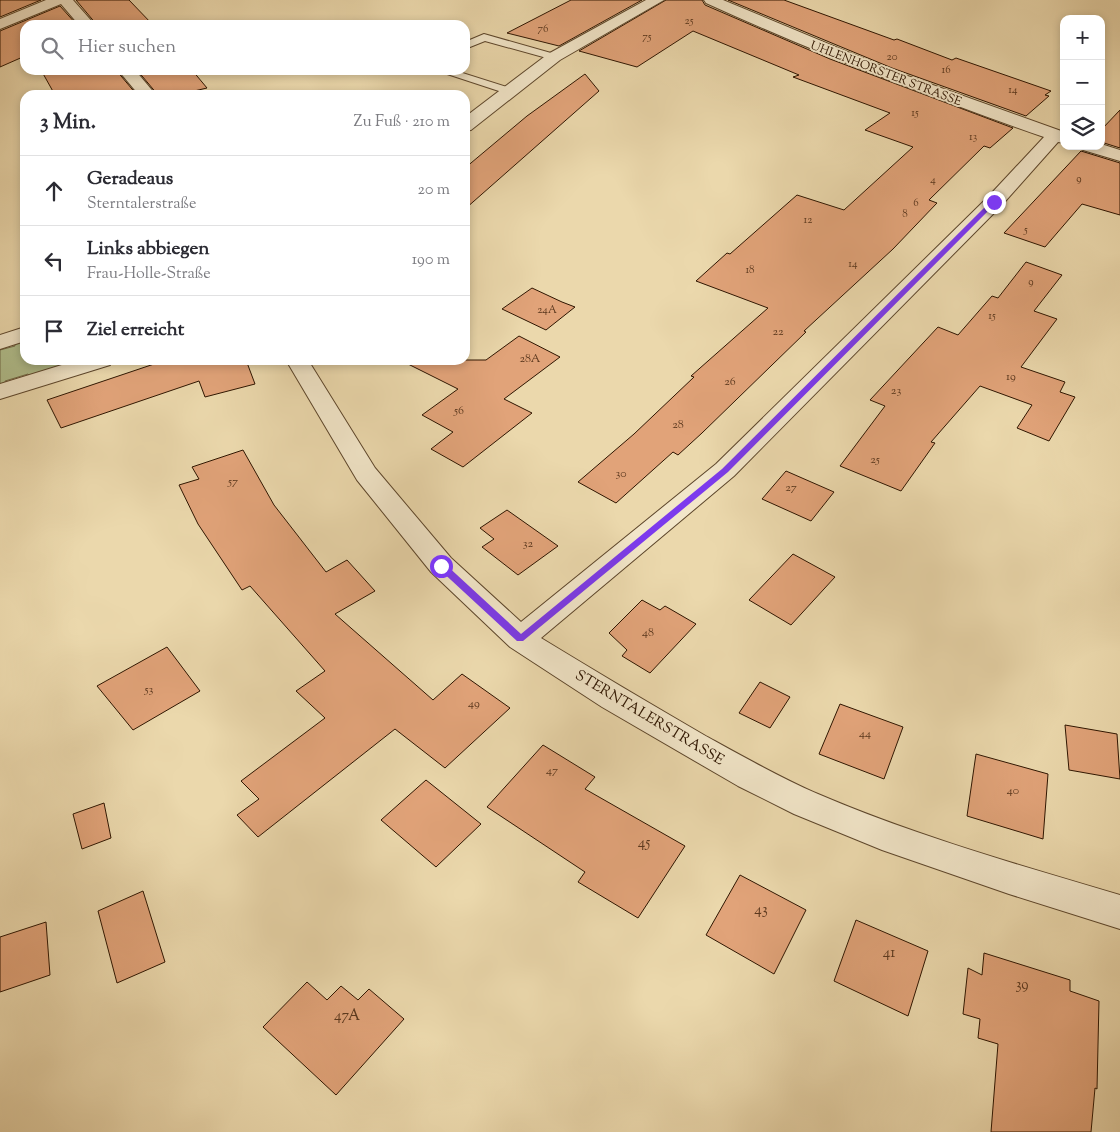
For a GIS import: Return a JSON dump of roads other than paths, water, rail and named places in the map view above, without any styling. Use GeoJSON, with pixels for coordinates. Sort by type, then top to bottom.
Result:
{"type":"FeatureCollection","features":[{"type":"Feature","properties":{"kind":"street"},"geometry":{"type":"LineString","coordinates":[[0,24],[59,0]]}},
{"type":"Feature","properties":{"kind":"street"},"geometry":{"type":"LineString","coordinates":[[65,0],[83,20]]}},
{"type":"Feature","properties":{"kind":"street"},"geometry":{"type":"LineString","coordinates":[[470,122],[554,57],[657,0]]}},
{"type":"Feature","properties":{"kind":"street","name":"UHLENHORSTER STRASSE"},"geometry":{"type":"LineString","coordinates":[[711,0],[822,49],[1060,136]]}},
{"type":"Feature","properties":{"kind":"street"},"geometry":{"type":"LineString","coordinates":[[130,75],[144,90]]}},
{"type":"Feature","properties":{"kind":"street"},"geometry":{"type":"LineString","coordinates":[[520,639],[725,470],[1060,136]]}},
{"type":"Feature","properties":{"kind":"street"},"geometry":{"type":"LineString","coordinates":[[1101,150],[1120,156]]}},
{"type":"Feature","properties":{"kind":"street"},"geometry":{"type":"LineString","coordinates":[[0,342],[20,336]]}},
{"type":"Feature","properties":{"kind":"street"},"geometry":{"type":"LineString","coordinates":[[0,392],[86,365]]}},
{"type":"Feature","properties":{"kind":"street","name":"STERNTALERSTRASSE"},"geometry":{"type":"LineString","coordinates":[[300,365],[366,474],[441,566],[520,639],[613,698],[749,776],[806,804],[882,836],[1120,912]]}},
{"type":"Feature","properties":{"kind":"lane"},"geometry":{"type":"LineString","coordinates":[[470,44],[484,37],[554,57]]}},
{"type":"Feature","properties":{"kind":"lane"},"geometry":{"type":"LineString","coordinates":[[458,75],[510,91]]}}]}
